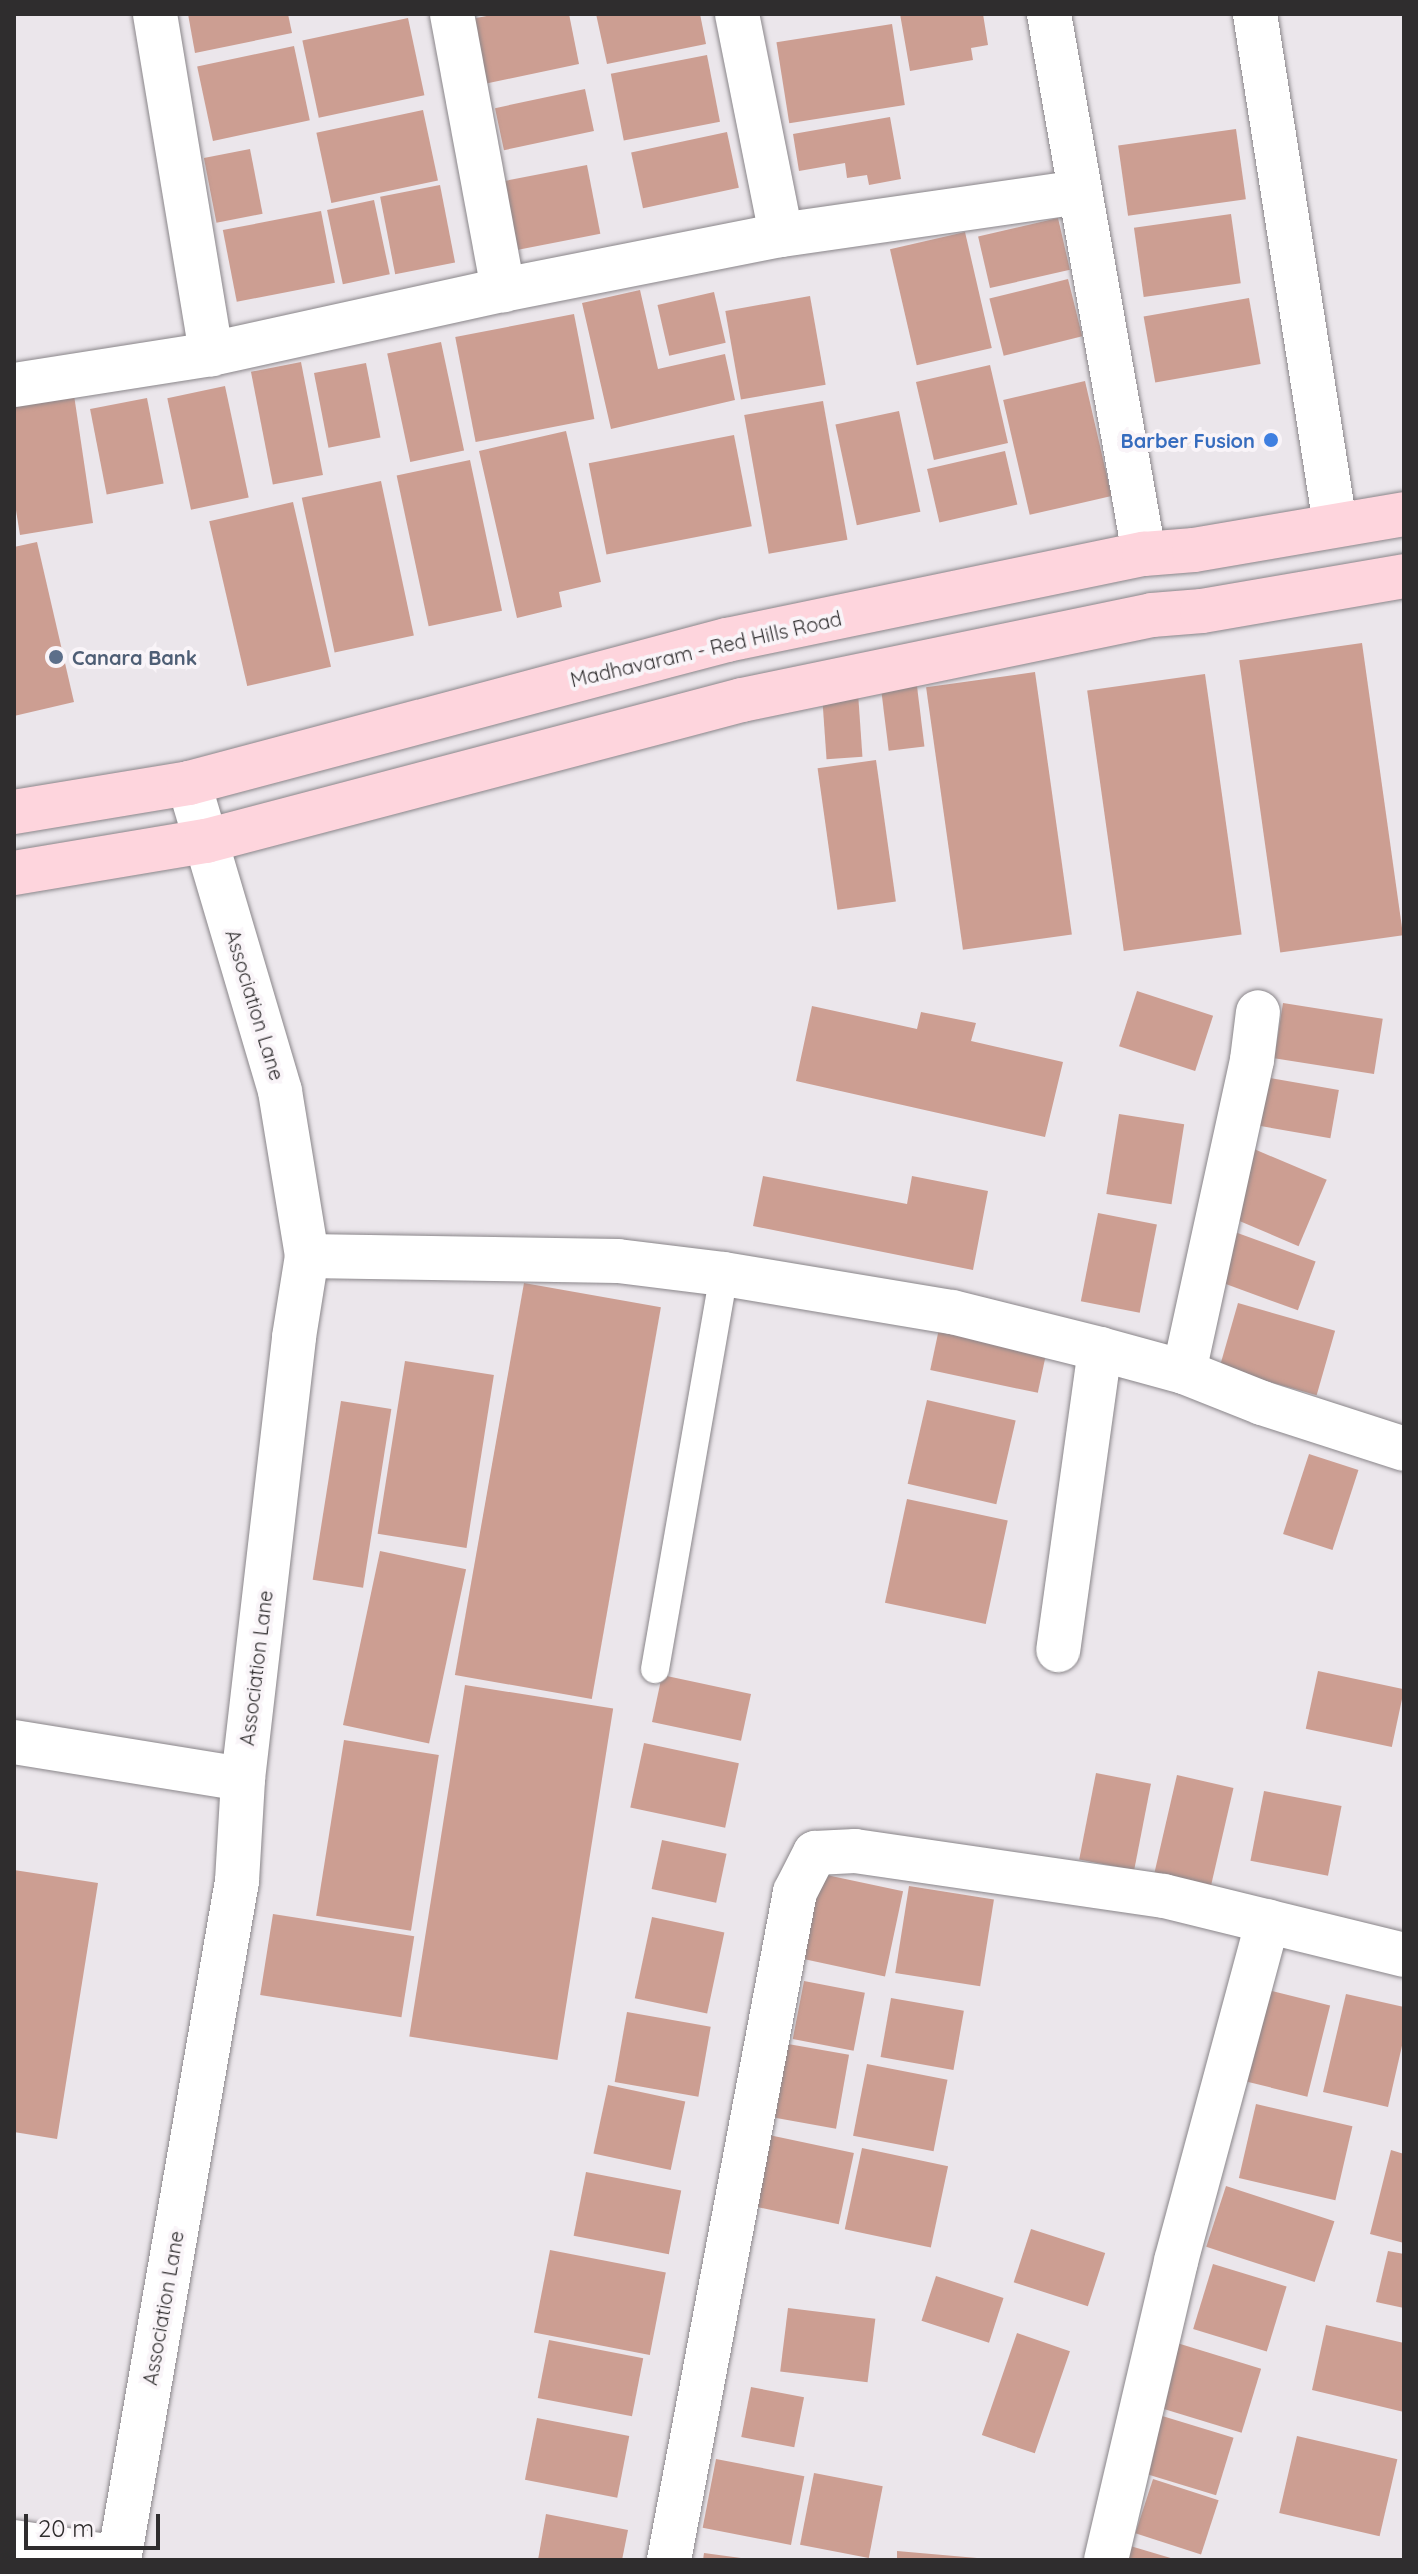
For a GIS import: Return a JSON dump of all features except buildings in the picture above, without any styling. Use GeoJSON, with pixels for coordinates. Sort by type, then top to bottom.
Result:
{"type":"FeatureCollection","features":[{"type":"Feature","properties":{"kind":"main road","name":"Madhavaram - Red Hills Road"},"geometry":{"type":"LineString","coordinates":[[14,812],[189,783],[727,640],[1144,554],[1194,550],[1404,514]]}},
{"type":"Feature","properties":{"kind":"main road"},"geometry":{"type":"LineString","coordinates":[[14,873],[206,841],[742,700],[1152,615],[1202,611],[1404,576]]}},
{"type":"Feature","properties":{"kind":"street"},"geometry":{"type":"LineString","coordinates":[[155,14],[211,354]]}},
{"type":"Feature","properties":{"kind":"street"},"geometry":{"type":"LineString","coordinates":[[452,14],[503,290]]}},
{"type":"Feature","properties":{"kind":"street"},"geometry":{"type":"LineString","coordinates":[[737,14],[781,235]]}},
{"type":"Feature","properties":{"kind":"street"},"geometry":{"type":"LineString","coordinates":[[1049,14],[1144,554]]}},
{"type":"Feature","properties":{"kind":"street"},"geometry":{"type":"LineString","coordinates":[[1255,14],[1335,524]]}},
{"type":"Feature","properties":{"kind":"street"},"geometry":{"type":"LineString","coordinates":[[14,385],[211,354],[503,290],[668,260],[781,235],[1079,192]]}},
{"type":"Feature","properties":{"kind":"street","name":"Association Lane"},"geometry":{"type":"LineString","coordinates":[[119,2559],[237,1881],[243,1779],[294,1337],[307,1256],[280,1091],[189,783]]}},
{"type":"Feature","properties":{"kind":"street"},"geometry":{"type":"LineString","coordinates":[[1184,1372],[1252,1060],[1258,1012]]}},
{"type":"Feature","properties":{"kind":"street"},"geometry":{"type":"LineString","coordinates":[[307,1256],[618,1261],[724,1274],[952,1312],[1184,1372],[1262,1403],[1404,1449]]}},
{"type":"Feature","properties":{"kind":"street"},"geometry":{"type":"LineString","coordinates":[[1058,1650],[1100,1349]]}},
{"type":"Feature","properties":{"kind":"street"},"geometry":{"type":"LineString","coordinates":[[14,1742],[243,1779]]}},
{"type":"Feature","properties":{"kind":"street"},"geometry":{"type":"LineString","coordinates":[[669,2560],[795,1892],[815,1853],[855,1851],[1164,1896],[1401,1950]]}},
{"type":"Feature","properties":{"kind":"street"},"geometry":{"type":"LineString","coordinates":[[1106,2560],[1176,2261],[1268,1921]]}},
{"type":"Feature","properties":{"kind":"street"},"geometry":{"type":"LineString","coordinates":[[14,2542],[119,2559]]}},
{"type":"Feature","properties":{"kind":"lane"},"geometry":{"type":"LineString","coordinates":[[655,1669],[724,1274]]}},
{"type":"Feature","properties":{"kind":"place","name":"Barber Fusion"},"geometry":{"type":"Point","coordinates":[1271,440]}},
{"type":"Feature","properties":{"kind":"place","name":"Canara Bank"},"geometry":{"type":"Point","coordinates":[56,657]}}]}
